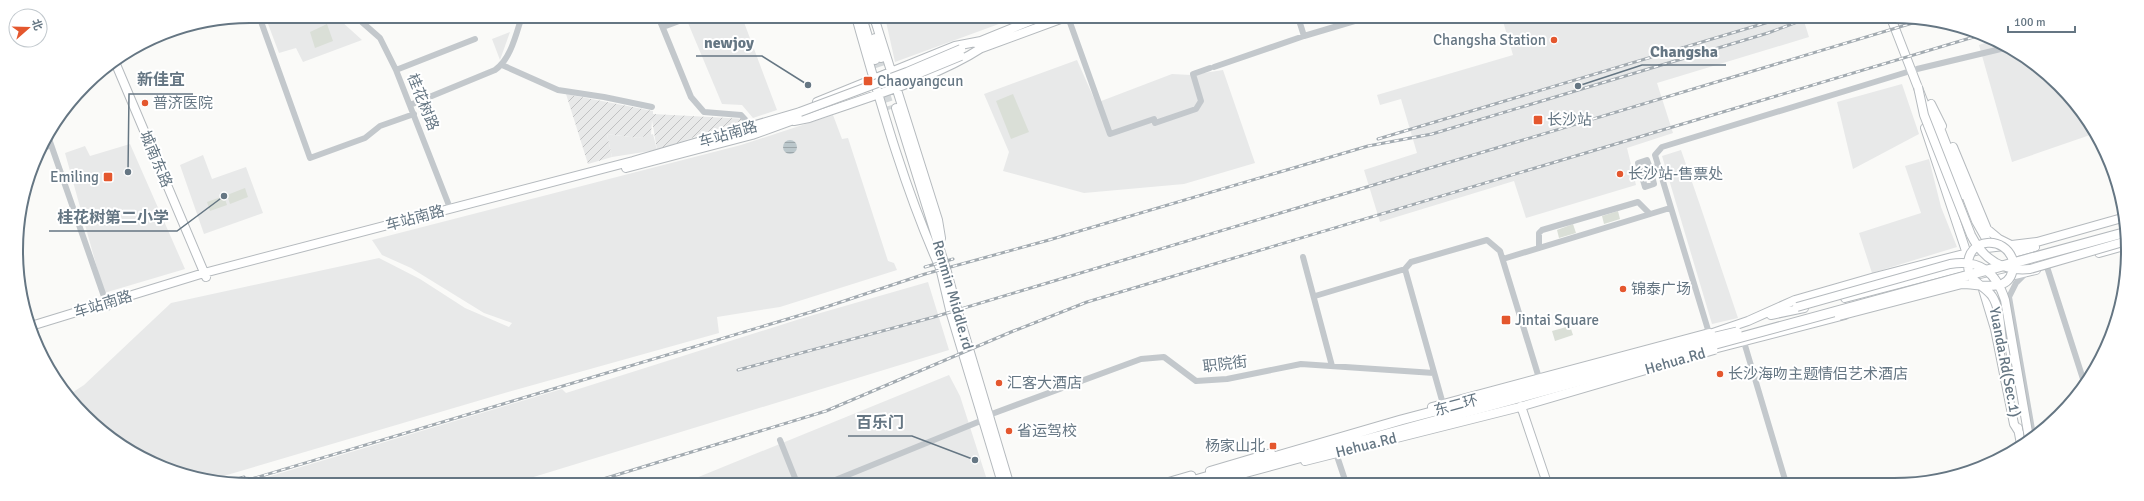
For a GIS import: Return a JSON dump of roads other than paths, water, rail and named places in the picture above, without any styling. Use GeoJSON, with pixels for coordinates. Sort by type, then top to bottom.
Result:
{"type":"FeatureCollection","features":[{"type":"Feature","properties":{"kind":"highway"},"geometry":{"type":"LineString","coordinates":[[1714,341],[2120,229]]}},
{"type":"Feature","properties":{"kind":"highway"},"geometry":{"type":"LineString","coordinates":[[1714,341],[2121,234]]}},
{"type":"Feature","properties":{"kind":"highway","name":"东二环"},"geometry":{"type":"LineString","coordinates":[[1249,468],[1401,420],[1714,341]]}},
{"type":"Feature","properties":{"kind":"highway","name":"东二环"},"geometry":{"type":"LineString","coordinates":[[1213,478],[1542,392],[1686,348]]}},
{"type":"Feature","properties":{"kind":"highway"},"geometry":{"type":"LineString","coordinates":[[1185,478],[1210,471],[1249,468]]}},
{"type":"Feature","properties":{"kind":"highway"},"geometry":{"type":"LineString","coordinates":[[1226,478],[1249,468]]}},
{"type":"Feature","properties":{"kind":"main road"},"geometry":{"type":"LineString","coordinates":[[858,23],[873,78],[923,229],[945,271]]}},
{"type":"Feature","properties":{"kind":"main road"},"geometry":{"type":"LineString","coordinates":[[864,23],[878,59],[869,23]]}},
{"type":"Feature","properties":{"kind":"main road"},"geometry":{"type":"LineString","coordinates":[[876,23],[938,220],[945,271]]}},
{"type":"Feature","properties":{"kind":"main road"},"geometry":{"type":"LineString","coordinates":[[784,120],[809,118],[896,87],[963,60],[982,44],[1027,23]]}},
{"type":"Feature","properties":{"kind":"main road"},"geometry":{"type":"LineString","coordinates":[[784,120],[873,78],[955,46],[982,44],[1048,23]]}},
{"type":"Feature","properties":{"kind":"main road"},"geometry":{"type":"LineString","coordinates":[[1893,23],[1914,71],[1962,167],[1987,229],[1999,239],[2012,245]]}},
{"type":"Feature","properties":{"kind":"main road"},"geometry":{"type":"LineString","coordinates":[[1899,23],[1914,71],[1924,115],[1971,235],[1976,245],[1989,259],[2009,269],[2025,270],[2121,243]]}},
{"type":"Feature","properties":{"kind":"main road","name":"车站南路"},"geometry":{"type":"LineString","coordinates":[[37,329],[203,276],[450,208],[633,161],[752,127],[784,120],[982,44]]}},
{"type":"Feature","properties":{"kind":"main road","name":"城南东路"},"geometry":{"type":"LineString","coordinates":[[117,66],[203,276]]}},
{"type":"Feature","properties":{"kind":"main road","name":"城南东路"},"geometry":{"type":"LineString","coordinates":[[112,70],[203,276]]}},
{"type":"Feature","properties":{"kind":"main road"},"geometry":{"type":"LineString","coordinates":[[1914,71],[1922,118],[1967,254]]}},
{"type":"Feature","properties":{"kind":"main road"},"geometry":{"type":"LineString","coordinates":[[1918,87],[1971,225],[1975,248]]}},
{"type":"Feature","properties":{"kind":"main road"},"geometry":{"type":"LineString","coordinates":[[1931,104],[1976,220],[1988,242]]}},
{"type":"Feature","properties":{"kind":"main road","name":"Renmin Middle.rd"},"geometry":{"type":"LineString","coordinates":[[894,108],[945,271],[986,417],[1001,478]]}},
{"type":"Feature","properties":{"kind":"main road","name":"车站南路"},"geometry":{"type":"LineString","coordinates":[[203,276],[752,135],[784,120]]}},
{"type":"Feature","properties":{"kind":"main road"},"geometry":{"type":"LineString","coordinates":[[1780,311],[1795,300],[1860,281],[1988,248],[2037,242],[2119,219]]}},
{"type":"Feature","properties":{"kind":"main road"},"geometry":{"type":"LineString","coordinates":[[2010,254],[2119,223]]}},
{"type":"Feature","properties":{"kind":"main road"},"geometry":{"type":"LineString","coordinates":[[2013,268],[2121,238]]}},
{"type":"Feature","properties":{"kind":"main road"},"geometry":{"type":"LineString","coordinates":[[1210,471],[1539,378],[1714,341],[1744,342],[1962,284],[1995,287],[2004,282],[2010,276],[2013,268],[2010,254],[2001,245],[1988,242],[1975,248],[1970,256],[1968,266],[1975,282],[1982,285],[2026,273],[2047,267],[2121,247]]}},
{"type":"Feature","properties":{"kind":"main road"},"geometry":{"type":"LineString","coordinates":[[1780,311],[1950,264],[1968,263],[1987,270],[1999,285],[2004,300],[2028,434]]}},
{"type":"Feature","properties":{"kind":"main road"},"geometry":{"type":"LineString","coordinates":[[1686,348],[1714,341],[1757,317],[1968,266]]}},
{"type":"Feature","properties":{"kind":"main road","name":"Yuanda.Rd(Sec.1)"},"geometry":{"type":"LineString","coordinates":[[2004,282],[2002,299],[2005,340],[2020,440]]}},
{"type":"Feature","properties":{"kind":"main road"},"geometry":{"type":"LineString","coordinates":[[1982,285],[1995,329],[2014,424],[2019,432]]}},
{"type":"Feature","properties":{"kind":"main road","name":"Yuanda.Rd(Sec.1)"},"geometry":{"type":"LineString","coordinates":[[1982,285],[1996,305],[2025,436]]}},
{"type":"Feature","properties":{"kind":"main road","name":"车站南路"},"geometry":{"type":"LineString","coordinates":[[35,325],[107,306]]}},
{"type":"Feature","properties":{"kind":"main road","name":"Hehua.Rd"},"geometry":{"type":"LineString","coordinates":[[1235,478],[1502,412],[1714,341]]}},
{"type":"Feature","properties":{"kind":"main road"},"geometry":{"type":"LineString","coordinates":[[1534,402],[1542,392]]}},
{"type":"Feature","properties":{"kind":"main road"},"geometry":{"type":"LineString","coordinates":[[1493,405],[1502,412]]}},
{"type":"Feature","properties":{"kind":"main road"},"geometry":{"type":"LineString","coordinates":[[1519,407],[1540,478]]}},
{"type":"Feature","properties":{"kind":"main road"},"geometry":{"type":"LineString","coordinates":[[1519,407],[1545,478]]}},
{"type":"Feature","properties":{"kind":"main road","name":"Renmin Middle.rd"},"geometry":{"type":"LineString","coordinates":[[986,417],[1007,478]]}},
{"type":"Feature","properties":{"kind":"street"},"geometry":{"type":"LineString","coordinates":[[262,23],[310,158],[365,138],[380,126],[414,114]]}},
{"type":"Feature","properties":{"kind":"street","name":"桂花树路"},"geometry":{"type":"LineString","coordinates":[[363,23],[380,38],[396,70],[450,208]]}},
{"type":"Feature","properties":{"kind":"street"},"geometry":{"type":"LineString","coordinates":[[410,105],[495,70],[502,65],[519,23]]}},
{"type":"Feature","properties":{"kind":"street"},"geometry":{"type":"LineString","coordinates":[[661,23],[691,97],[695,102],[704,112],[741,115],[752,127]]}},
{"type":"Feature","properties":{"kind":"street"},"geometry":{"type":"LineString","coordinates":[[662,27],[672,23]]}},
{"type":"Feature","properties":{"kind":"street"},"geometry":{"type":"LineString","coordinates":[[1069,23],[1110,134],[1154,119],[1155,123],[1196,109],[1201,101],[1193,74],[1304,36],[1348,23]]}},
{"type":"Feature","properties":{"kind":"street"},"geometry":{"type":"LineString","coordinates":[[1300,23],[1304,36]]}},
{"type":"Feature","properties":{"kind":"street"},"geometry":{"type":"LineString","coordinates":[[396,70],[475,39]]}},
{"type":"Feature","properties":{"kind":"street"},"geometry":{"type":"LineString","coordinates":[[1714,341],[1654,155],[1662,147],[1914,71],[2000,49]]}},
{"type":"Feature","properties":{"kind":"street"},"geometry":{"type":"LineString","coordinates":[[502,65],[558,90],[604,97],[652,107]]}},
{"type":"Feature","properties":{"kind":"street"},"geometry":{"type":"LineString","coordinates":[[48,146],[51,145],[107,306]]}},
{"type":"Feature","properties":{"kind":"street"},"geometry":{"type":"LineString","coordinates":[[1650,168],[1658,166]]}},
{"type":"Feature","properties":{"kind":"street"},"geometry":{"type":"LineString","coordinates":[[1539,248],[1539,233],[1542,230],[1638,202],[1650,214]]}},
{"type":"Feature","properties":{"kind":"street"},"geometry":{"type":"LineString","coordinates":[[1503,259],[1670,208]]}},
{"type":"Feature","properties":{"kind":"street"},"geometry":{"type":"LineString","coordinates":[[1315,296],[1405,269],[1411,262],[1486,240],[1500,252],[1503,259],[1539,378]]}},
{"type":"Feature","properties":{"kind":"street"},"geometry":{"type":"LineString","coordinates":[[1303,257],[1315,296],[1332,366]]}},
{"type":"Feature","properties":{"kind":"street"},"geometry":{"type":"LineString","coordinates":[[2047,267],[2083,378]]}},
{"type":"Feature","properties":{"kind":"street"},"geometry":{"type":"LineString","coordinates":[[1405,269],[1443,404]]}},
{"type":"Feature","properties":{"kind":"street"},"geometry":{"type":"LineString","coordinates":[[2026,273],[2016,283],[2009,297],[2032,431]]}},
{"type":"Feature","properties":{"kind":"street"},"geometry":{"type":"LineString","coordinates":[[1744,342],[1785,478]]}},
{"type":"Feature","properties":{"kind":"street","name":"职院街"},"geometry":{"type":"LineString","coordinates":[[840,478],[986,417],[1141,359],[1164,357],[1196,381],[1227,379],[1301,364],[1434,373]]}},
{"type":"Feature","properties":{"kind":"street"},"geometry":{"type":"LineString","coordinates":[[780,440],[795,478]]}},
{"type":"Feature","properties":{"kind":"street"},"geometry":{"type":"LineString","coordinates":[[1336,453],[1344,478]]}},
{"type":"Feature","properties":{"kind":"tunnel"},"geometry":{"type":"LineString","coordinates":[[881,58],[892,95]]}},
{"type":"Feature","properties":{"kind":"tunnel"},"geometry":{"type":"LineString","coordinates":[[875,60],[891,109]]}},
{"type":"Feature","properties":{"kind":"railway"},"geometry":{"type":"LineString","coordinates":[[1378,139],[1765,23]]}},
{"type":"Feature","properties":{"kind":"railway"},"geometry":{"type":"LineString","coordinates":[[255,478],[811,312],[925,274],[1049,240],[1368,146],[1432,134],[1768,33],[1795,23]]}},
{"type":"Feature","properties":{"kind":"railway"},"geometry":{"type":"LineString","coordinates":[[738,370],[934,317],[1911,23]]}},
{"type":"Feature","properties":{"kind":"railway"},"geometry":{"type":"LineString","coordinates":[[606,478],[826,411],[1011,332],[1087,302],[1973,37]]}},
{"type":"Feature","properties":{"kind":"railway"},"geometry":{"type":"LineString","coordinates":[[925,267],[953,259]]}},
{"type":"Feature","properties":{"kind":"place","name":"Changsha Station"},"geometry":{"type":"Point","coordinates":[1554,40]}},
{"type":"Feature","properties":{"kind":"place","name":"Chaoyangcun"},"geometry":{"type":"Point","coordinates":[868,81]}},
{"type":"Feature","properties":{"kind":"place","name":"newjoy"},"geometry":{"type":"Point","coordinates":[808,85]}},
{"type":"Feature","properties":{"kind":"place","name":"Changsha"},"geometry":{"type":"Point","coordinates":[1578,86]}},
{"type":"Feature","properties":{"kind":"place","name":"普济医院"},"geometry":{"type":"Point","coordinates":[145,103]}},
{"type":"Feature","properties":{"kind":"place","name":"长沙站"},"geometry":{"type":"Point","coordinates":[1538,120]}},
{"type":"Feature","properties":{"kind":"place","name":"新佳宜"},"geometry":{"type":"Point","coordinates":[128,172]}},
{"type":"Feature","properties":{"kind":"place","name":"长沙站-售票处"},"geometry":{"type":"Point","coordinates":[1620,174]}},
{"type":"Feature","properties":{"kind":"place","name":"Emiling"},"geometry":{"type":"Point","coordinates":[108,177]}},
{"type":"Feature","properties":{"kind":"place","name":"桂花树第二小学"},"geometry":{"type":"Point","coordinates":[224,196]}},
{"type":"Feature","properties":{"kind":"place","name":"锦泰广场"},"geometry":{"type":"Point","coordinates":[1623,289]}},
{"type":"Feature","properties":{"kind":"place","name":"Jintai Square"},"geometry":{"type":"Point","coordinates":[1506,320]}},
{"type":"Feature","properties":{"kind":"place","name":"长沙海吻主题情侣艺术酒店"},"geometry":{"type":"Point","coordinates":[1720,374]}},
{"type":"Feature","properties":{"kind":"place","name":"汇客大酒店"},"geometry":{"type":"Point","coordinates":[999,383]}},
{"type":"Feature","properties":{"kind":"place","name":"省运驾校"},"geometry":{"type":"Point","coordinates":[1009,431]}},
{"type":"Feature","properties":{"kind":"place","name":"杨家山北"},"geometry":{"type":"Point","coordinates":[1273,446]}},
{"type":"Feature","properties":{"kind":"place","name":"百乐门"},"geometry":{"type":"Point","coordinates":[975,460]}}]}
